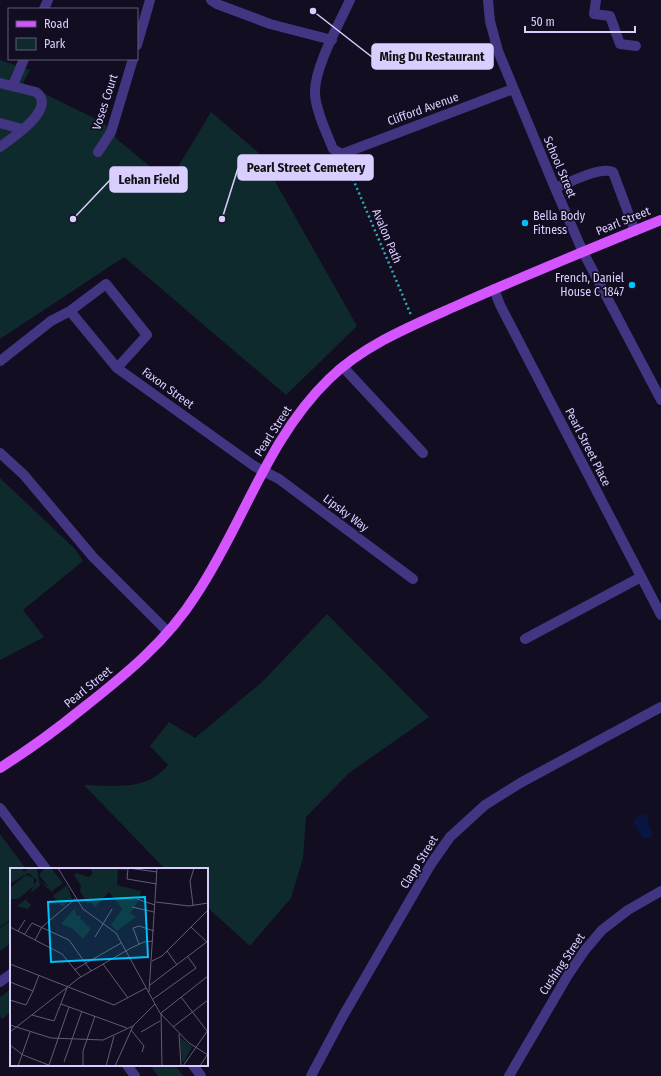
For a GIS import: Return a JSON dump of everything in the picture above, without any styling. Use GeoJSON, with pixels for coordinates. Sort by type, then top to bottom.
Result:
{"type":"FeatureCollection","features":[{"type":"Feature","properties":{"kind":"main road","name":"Pearl Street"},"geometry":{"type":"LineString","coordinates":[[0,768],[34,747],[146,656],[186,611],[224,547],[263,471],[301,412],[319,389],[343,367],[378,343],[415,325],[494,289],[661,220]]}},
{"type":"Feature","properties":{"kind":"street"},"geometry":{"type":"LineString","coordinates":[[138,42],[150,0]]}},
{"type":"Feature","properties":{"kind":"street"},"geometry":{"type":"LineString","coordinates":[[211,0],[217,4],[270,24],[332,40]]}},
{"type":"Feature","properties":{"kind":"street"},"geometry":{"type":"LineString","coordinates":[[342,154],[333,149],[315,93],[316,79],[350,0]]}},
{"type":"Feature","properties":{"kind":"street","name":"School Street"},"geometry":{"type":"LineString","coordinates":[[488,0],[493,36],[513,89],[555,188],[583,252],[661,400]]}},
{"type":"Feature","properties":{"kind":"street"},"geometry":{"type":"LineString","coordinates":[[596,0],[594,14],[610,16],[620,44],[636,46]]}},
{"type":"Feature","properties":{"kind":"street"},"geometry":{"type":"LineString","coordinates":[[13,85],[24,60]]}},
{"type":"Feature","properties":{"kind":"street","name":"Voses Court"},"geometry":{"type":"LineString","coordinates":[[98,152],[111,132],[133,60]]}},
{"type":"Feature","properties":{"kind":"street"},"geometry":{"type":"LineString","coordinates":[[0,83],[13,85],[36,92],[40,94],[41,100],[38,114],[0,147]]}},
{"type":"Feature","properties":{"kind":"street","name":"Clifford Avenue"},"geometry":{"type":"LineString","coordinates":[[342,154],[513,89]]}},
{"type":"Feature","properties":{"kind":"street"},"geometry":{"type":"LineString","coordinates":[[0,124],[22,129]]}},
{"type":"Feature","properties":{"kind":"street"},"geometry":{"type":"LineString","coordinates":[[555,188],[599,171],[608,170],[613,172],[635,231]]}},
{"type":"Feature","properties":{"kind":"street"},"geometry":{"type":"LineString","coordinates":[[0,361],[51,321],[70,311],[106,284],[147,335],[117,368]]}},
{"type":"Feature","properties":{"kind":"street","name":"Pearl Street Place"},"geometry":{"type":"LineString","coordinates":[[494,289],[500,305],[661,615]]}},
{"type":"Feature","properties":{"kind":"street","name":"Faxon Street"},"geometry":{"type":"LineString","coordinates":[[70,311],[117,368],[263,471]]}},
{"type":"Feature","properties":{"kind":"street"},"geometry":{"type":"LineString","coordinates":[[343,367],[423,453]]}},
{"type":"Feature","properties":{"kind":"street"},"geometry":{"type":"LineString","coordinates":[[0,453],[24,476],[93,557],[168,632]]}},
{"type":"Feature","properties":{"kind":"street","name":"Lipsky Way"},"geometry":{"type":"LineString","coordinates":[[263,471],[278,479],[413,579]]}},
{"type":"Feature","properties":{"kind":"street"},"geometry":{"type":"LineString","coordinates":[[525,639],[641,576]]}},
{"type":"Feature","properties":{"kind":"street","name":"Clapp Street"},"geometry":{"type":"LineString","coordinates":[[312,1076],[343,1016],[431,864],[450,837],[485,805],[522,782],[661,707]]}},
{"type":"Feature","properties":{"kind":"street"},"geometry":{"type":"LineString","coordinates":[[0,808],[45,868]]}},
{"type":"Feature","properties":{"kind":"street","name":"Cushing Street"},"geometry":{"type":"LineString","coordinates":[[509,1076],[568,975],[585,950],[602,930],[628,910],[661,891]]}},
{"type":"Feature","properties":{"kind":"street"},"geometry":{"type":"LineString","coordinates":[[0,982],[10,975]]}},
{"type":"Feature","properties":{"kind":"street"},"geometry":{"type":"LineString","coordinates":[[128,1066],[135,1076]]}},
{"type":"Feature","properties":{"kind":"street"},"geometry":{"type":"LineString","coordinates":[[194,1066],[201,1076]]}},
{"type":"Feature","properties":{"kind":"path","name":"Avalon Path"},"geometry":{"type":"LineString","coordinates":[[342,154],[415,325]]}},
{"type":"Feature","properties":{"kind":"green space"},"geometry":{"type":"Polygon","coordinates":[[[0,60],[30,70],[23,83],[104,123],[118,140],[169,182],[211,112],[259,153],[357,326],[286,395],[124,257],[0,339],[0,60]]]}},
{"type":"Feature","properties":{"kind":"green space"},"geometry":{"type":"Polygon","coordinates":[[[0,478],[75,549],[83,561],[23,610],[44,637],[0,660],[0,478]]]}},
{"type":"Feature","properties":{"kind":"green space"},"geometry":{"type":"Polygon","coordinates":[[[327,614],[429,717],[349,773],[306,817],[303,858],[291,898],[250,946],[208,908],[208,868],[164,868],[84,785],[130,785],[150,779],[160,773],[168,765],[150,746],[169,722],[195,738],[262,682],[327,614]]]}},
{"type":"Feature","properties":{"kind":"green space"},"geometry":{"type":"Polygon","coordinates":[[[0,834],[25,868],[10,868],[10,920],[0,927],[0,834]]]}},
{"type":"Feature","properties":{"kind":"green space"},"geometry":{"type":"Polygon","coordinates":[[[10,921],[10,944],[0,951],[0,928],[10,921]]]}},
{"type":"Feature","properties":{"kind":"green space"},"geometry":{"type":"Polygon","coordinates":[[[10,990],[10,1013],[2,1019],[0,1016],[0,997],[10,990]]]}},
{"type":"Feature","properties":{"kind":"green space"},"geometry":{"type":"Polygon","coordinates":[[[151,1066],[176,1066],[183,1076],[158,1076],[151,1066]]]}},
{"type":"Feature","properties":{"kind":"water"},"geometry":{"type":"Polygon","coordinates":[[[646,814],[649,819],[647,821],[653,833],[651,838],[643,839],[633,821],[638,815],[646,814]]]}},
{"type":"Feature","properties":{"kind":"place","name":"Ming Du Restaurant"},"geometry":{"type":"Point","coordinates":[313,11]}},
{"type":"Feature","properties":{"kind":"place","name":"Lehan Field"},"geometry":{"type":"Point","coordinates":[73,219]}},
{"type":"Feature","properties":{"kind":"place","name":"Pearl Street Cemetery"},"geometry":{"type":"Point","coordinates":[222,219]}},
{"type":"Feature","properties":{"kind":"place","name":"Bella Body Fitness"},"geometry":{"type":"Point","coordinates":[525,223]}},
{"type":"Feature","properties":{"kind":"place","name":"French, Daniel House C 1847"},"geometry":{"type":"Point","coordinates":[632,285]}}]}
